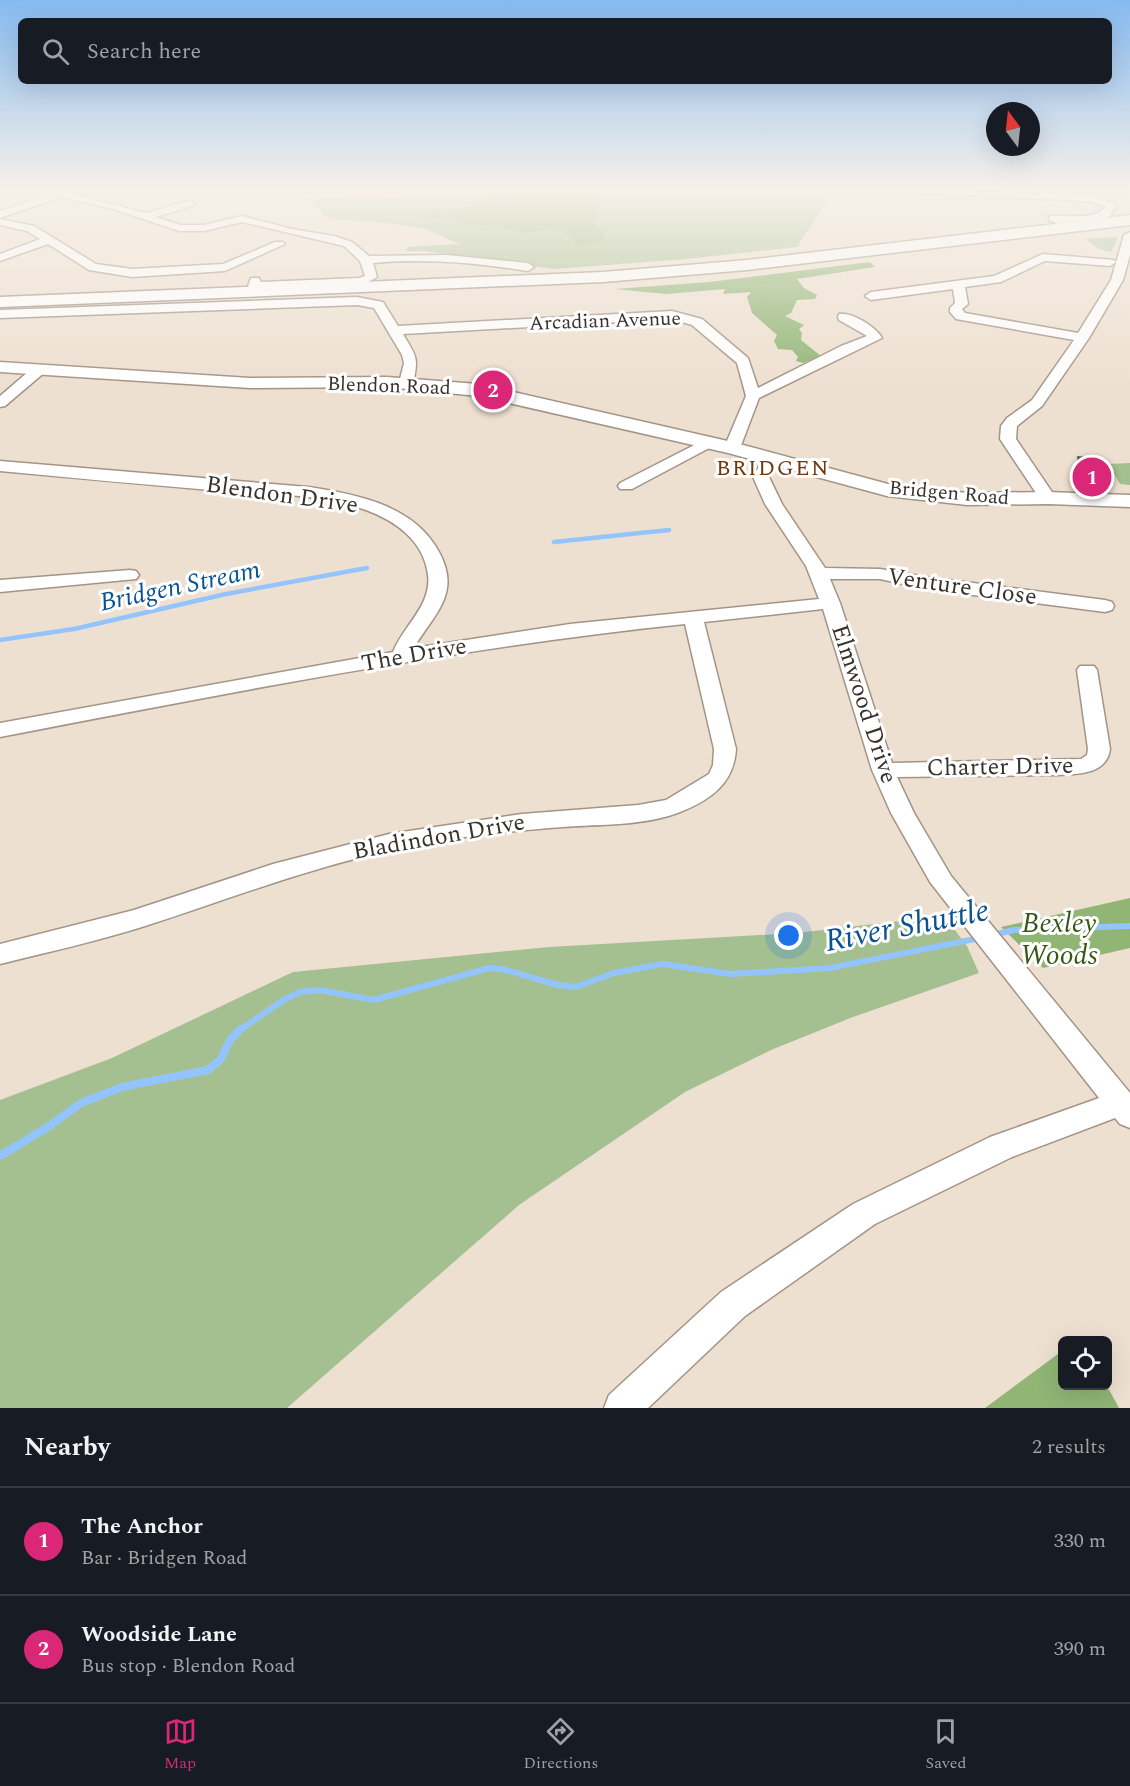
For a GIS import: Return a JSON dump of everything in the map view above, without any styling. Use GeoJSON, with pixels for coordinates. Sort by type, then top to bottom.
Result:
{"type":"FeatureCollection","features":[{"type":"Feature","properties":{"kind":"highway"},"geometry":{"type":"LineString","coordinates":[[0,300],[528,281],[635,275],[828,256]]}},
{"type":"Feature","properties":{"kind":"highway"},"geometry":{"type":"LineString","coordinates":[[0,308],[628,284],[924,256]]}},
{"type":"Feature","properties":{"kind":"main road","name":"Blendon Road"},"geometry":{"type":"LineString","coordinates":[[0,367],[250,383],[406,383],[500,394],[771,459]]}},
{"type":"Feature","properties":{"kind":"main road","name":"Bridgen Road"},"geometry":{"type":"LineString","coordinates":[[771,459],[877,487],[922,495],[968,499],[1048,498],[1130,501]]}},
{"type":"Feature","properties":{"kind":"street"},"geometry":{"type":"LineString","coordinates":[[74,256],[93,267],[132,273],[225,267],[252,256]]}},
{"type":"Feature","properties":{"kind":"street"},"geometry":{"type":"LineString","coordinates":[[255,281],[254,286],[362,282],[371,277],[366,260],[361,256]]}},
{"type":"Feature","properties":{"kind":"street"},"geometry":{"type":"LineString","coordinates":[[366,260],[439,257],[528,267]]}},
{"type":"Feature","properties":{"kind":"street"},"geometry":{"type":"LineString","coordinates":[[871,296],[1002,278],[1043,257],[1120,267],[1115,293],[1037,403],[1012,420],[1009,426],[1008,439],[1048,498]]}},
{"type":"Feature","properties":{"kind":"street"},"geometry":{"type":"LineString","coordinates":[[958,284],[962,304],[956,308],[956,312],[961,316],[1083,338]]}},
{"type":"Feature","properties":{"kind":"street"},"geometry":{"type":"LineString","coordinates":[[0,314],[363,301],[379,305],[395,330],[411,363],[406,383]]}},
{"type":"Feature","properties":{"kind":"street","name":"Arcadian Avenue"},"geometry":{"type":"LineString","coordinates":[[395,330],[682,316],[697,322],[739,356],[743,361],[753,396]]}},
{"type":"Feature","properties":{"kind":"street"},"geometry":{"type":"LineString","coordinates":[[732,448],[753,396],[846,349],[875,338],[873,334],[844,317]]}},
{"type":"Feature","properties":{"kind":"street"},"geometry":{"type":"LineString","coordinates":[[0,403],[40,369]]}},
{"type":"Feature","properties":{"kind":"street"},"geometry":{"type":"LineString","coordinates":[[626,486],[708,443]]}},
{"type":"Feature","properties":{"kind":"street","name":"Elmwood Drive"},"geometry":{"type":"LineString","coordinates":[[771,459],[761,477],[767,494],[819,573],[831,603],[883,770],[942,882],[1125,1109]]}},
{"type":"Feature","properties":{"kind":"street","name":"Blendon Drive"},"geometry":{"type":"LineString","coordinates":[[0,466],[297,492],[352,502],[393,516],[422,539],[433,557],[438,577],[438,589],[433,602],[404,643],[400,658]]}},
{"type":"Feature","properties":{"kind":"street","name":"Venture Close"},"geometry":{"type":"LineString","coordinates":[[819,573],[880,574],[926,583],[1105,606]]}},
{"type":"Feature","properties":{"kind":"street"},"geometry":{"type":"LineString","coordinates":[[0,586],[130,575]]}},
{"type":"Feature","properties":{"kind":"street","name":"The Drive"},"geometry":{"type":"LineString","coordinates":[[0,730],[291,675],[552,633],[831,603]]}},
{"type":"Feature","properties":{"kind":"street","name":"Bladindon Drive"},"geometry":{"type":"LineString","coordinates":[[0,954],[137,919],[282,870],[371,846],[450,831],[522,822],[638,813],[671,807],[686,800],[718,778],[724,765],[725,748],[693,618]]}},
{"type":"Feature","properties":{"kind":"street","name":"Charter Drive"},"geometry":{"type":"LineString","coordinates":[[883,770],[1059,768],[1092,763],[1098,758],[1099,749],[1087,670]]}},
{"type":"Feature","properties":{"kind":"street"},"geometry":{"type":"LineString","coordinates":[[622,1408],[734,1304],[864,1214],[1001,1147],[1125,1109]]}},
{"type":"Feature","properties":{"kind":"green space"},"geometry":{"type":"Polygon","coordinates":[[[459,256],[716,256],[686,259],[554,269],[459,256]]]}},
{"type":"Feature","properties":{"kind":"green space"},"geometry":{"type":"Polygon","coordinates":[[[870,262],[875,267],[797,279],[804,288],[817,295],[815,299],[797,300],[791,313],[785,316],[804,325],[799,329],[802,333],[801,340],[821,356],[803,363],[796,361],[798,357],[792,350],[778,349],[774,341],[777,335],[752,313],[747,297],[751,292],[723,294],[725,289],[666,294],[615,289],[709,282],[870,262]]]}},
{"type":"Feature","properties":{"kind":"green space"},"geometry":{"type":"Polygon","coordinates":[[[1130,463],[1130,485],[1120,484],[1108,464],[1130,463]]]}},
{"type":"Feature","properties":{"kind":"green space","name":"Bexley Woods"},"geometry":{"type":"Polygon","coordinates":[[[1130,898],[1130,948],[1043,968],[1001,927],[1130,898]]]}},
{"type":"Feature","properties":{"kind":"green space"},"geometry":{"type":"Polygon","coordinates":[[[944,916],[967,946],[979,973],[853,1017],[771,1050],[685,1092],[519,1205],[287,1408],[0,1408],[0,1100],[112,1058],[293,972],[549,947],[796,933],[944,916]]]}},
{"type":"Feature","properties":{"kind":"green space"},"geometry":{"type":"Polygon","coordinates":[[[1058,1354],[1058,1390],[1109,1390],[1119,1408],[985,1408],[1058,1354]]]}},
{"type":"Feature","properties":{"kind":"building"},"geometry":{"type":"Polygon","coordinates":[[[1078,457],[1094,458],[1102,472],[1085,471],[1078,457]]]}},
{"type":"Feature","properties":{"kind":"waterway","name":"Bridgen Stream"},"geometry":{"type":"LineString","coordinates":[[554,542],[669,530]]}},
{"type":"Feature","properties":{"kind":"waterway","name":"Bridgen Stream"},"geometry":{"type":"LineString","coordinates":[[0,640],[74,629],[226,594],[367,568]]}},
{"type":"Feature","properties":{"kind":"waterway","name":"River Shuttle"},"geometry":{"type":"LineString","coordinates":[[992,935],[1014,930],[1130,926]]}},
{"type":"Feature","properties":{"kind":"waterway","name":"River Shuttle"},"geometry":{"type":"LineString","coordinates":[[240,1030],[285,999],[300,992],[320,990],[374,1000],[489,968],[502,969],[558,985],[576,987],[614,973],[662,964],[731,974],[830,968],[980,938]]}},
{"type":"Feature","properties":{"kind":"waterway","name":"River Shuttle"},"geometry":{"type":"LineString","coordinates":[[0,1156],[48,1127],[81,1103],[122,1087],[208,1070],[221,1059],[230,1040],[240,1030]]}},
{"type":"Feature","properties":{"kind":"place","name":"Woodside Lane"},"geometry":{"type":"Point","coordinates":[493,390]}},
{"type":"Feature","properties":{"kind":"place","name":"The Anchor"},"geometry":{"type":"Point","coordinates":[1092,477]}},
{"type":"Feature","properties":{"kind":"district","name":"BRIDGEN"},"geometry":{"type":"Point","coordinates":[773,468]}}]}
